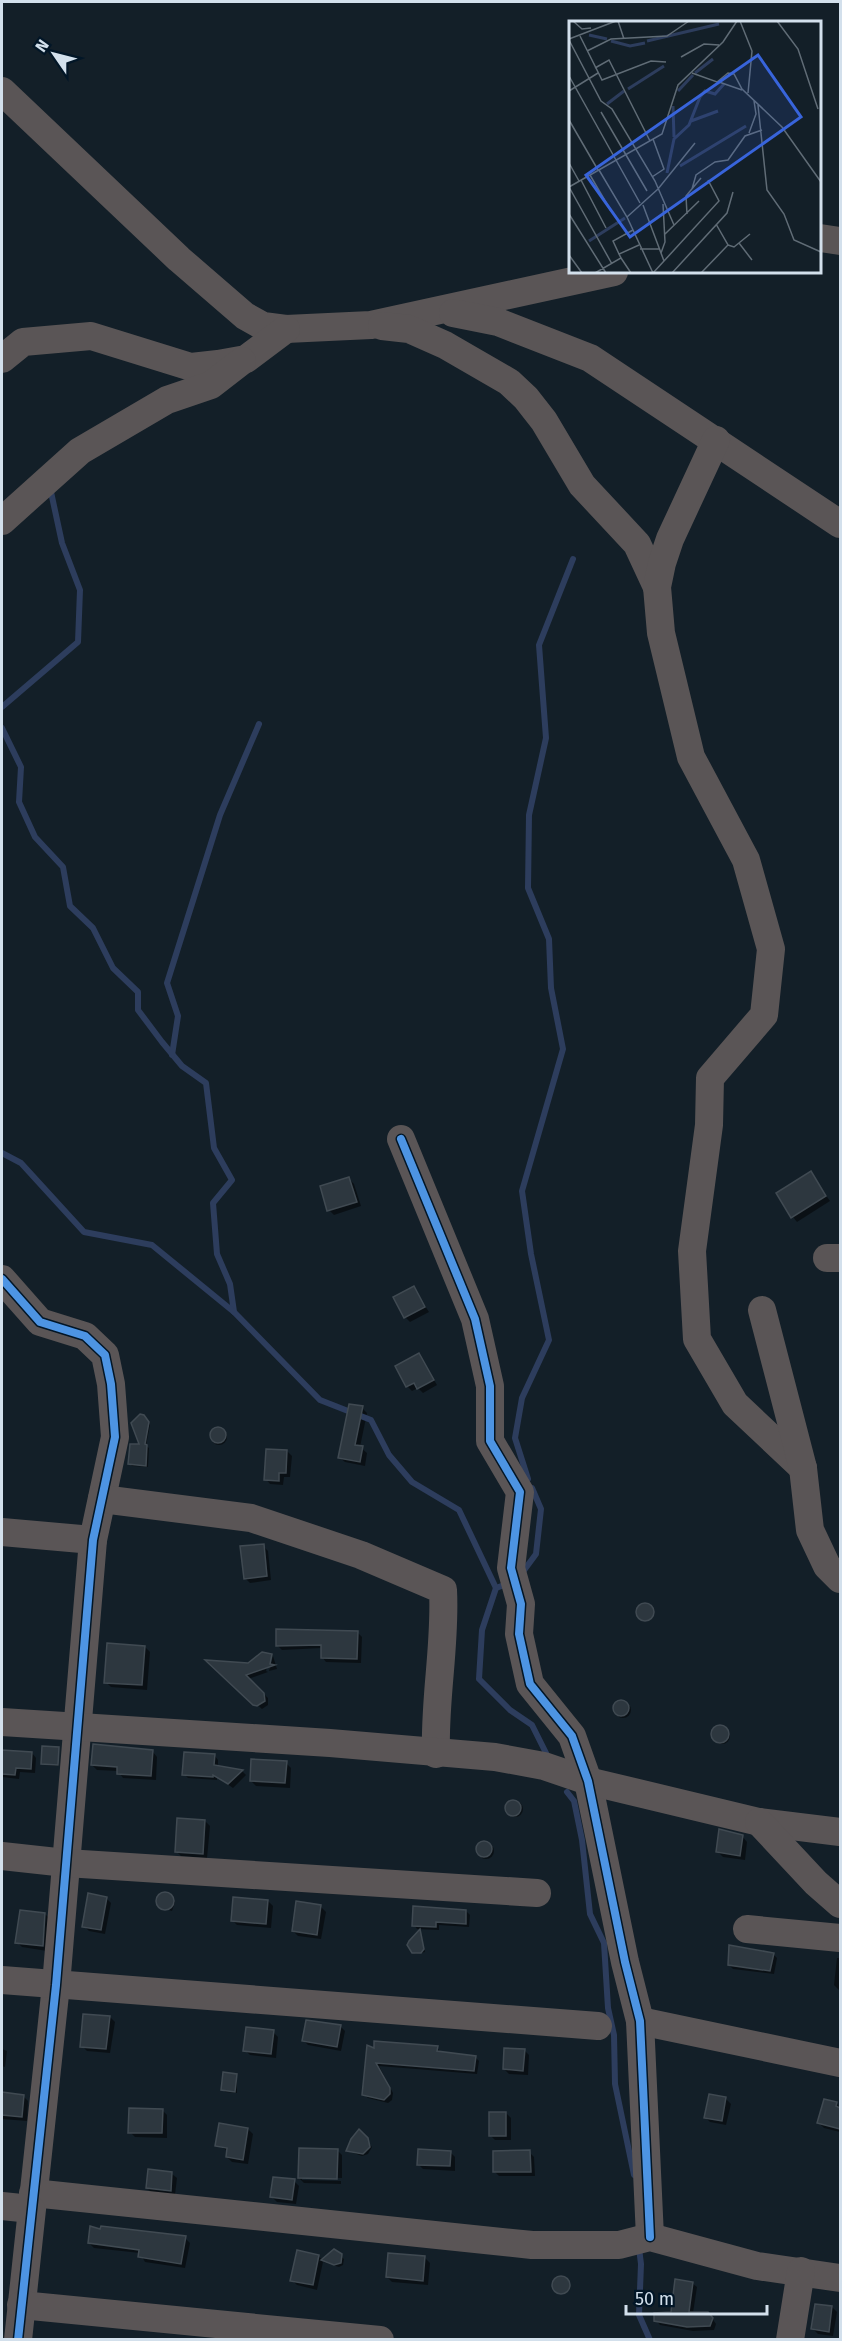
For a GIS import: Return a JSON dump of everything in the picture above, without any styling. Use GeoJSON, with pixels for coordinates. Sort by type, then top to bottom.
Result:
{"type":"FeatureCollection","features":[{"type":"Feature","properties":{"kind":"street"},"geometry":{"type":"LineString","coordinates":[[2,91],[179,259],[245,316],[263,326],[286,329],[371,325],[409,329],[485,368],[526,398],[544,421],[582,485],[637,544],[657,587]]}},
{"type":"Feature","properties":{"kind":"street"},"geometry":{"type":"LineString","coordinates":[[821,238],[840,242]]}},
{"type":"Feature","properties":{"kind":"street"},"geometry":{"type":"LineString","coordinates":[[371,325],[609,273]]}},
{"type":"Feature","properties":{"kind":"street"},"geometry":{"type":"LineString","coordinates":[[437,310],[498,322],[590,358],[840,524]]}},
{"type":"Feature","properties":{"kind":"street"},"geometry":{"type":"LineString","coordinates":[[2,521],[80,451],[167,400],[211,385],[286,329]]}},
{"type":"Feature","properties":{"kind":"street"},"geometry":{"type":"LineString","coordinates":[[2,358],[23,342],[91,336],[191,367],[246,359]]}},
{"type":"Feature","properties":{"kind":"street"},"geometry":{"type":"LineString","coordinates":[[716,440],[670,539],[657,587],[660,633],[691,757],[746,860],[771,949],[764,1016],[710,1078],[710,1125],[692,1251],[697,1339],[735,1404],[803,1468]]}},
{"type":"Feature","properties":{"kind":"street"},"geometry":{"type":"LineString","coordinates":[[401,1139],[475,1319],[490,1386],[490,1441],[520,1492],[511,1568],[520,1604],[519,1634],[530,1683],[572,1736],[588,1781],[625,1962],[640,2021],[650,2237]]}},
{"type":"Feature","properties":{"kind":"street"},"geometry":{"type":"LineString","coordinates":[[2,1279],[40,1322],[86,1336],[105,1355],[111,1384],[115,1437],[93,1540],[56,1985],[18,2340]]}},
{"type":"Feature","properties":{"kind":"street"},"geometry":{"type":"LineString","coordinates":[[762,1310],[803,1468],[810,1530],[827,1566],[840,1579]]}},
{"type":"Feature","properties":{"kind":"street"},"geometry":{"type":"LineString","coordinates":[[102,1499],[251,1518],[361,1555],[443,1590],[445,1616],[435,1716],[436,1754]]}},
{"type":"Feature","properties":{"kind":"street"},"geometry":{"type":"LineString","coordinates":[[2,1532],[93,1540]]}},
{"type":"Feature","properties":{"kind":"street"},"geometry":{"type":"LineString","coordinates":[[2,1722],[77,1729],[330,1743],[436,1754],[495,1757],[534,1764],[588,1781],[759,1822],[840,1832]]}},
{"type":"Feature","properties":{"kind":"street"},"geometry":{"type":"LineString","coordinates":[[759,1822],[816,1883],[840,1904]]}},
{"type":"Feature","properties":{"kind":"street"},"geometry":{"type":"LineString","coordinates":[[2,1856],[66,1863],[537,1893]]}},
{"type":"Feature","properties":{"kind":"street"},"geometry":{"type":"LineString","coordinates":[[747,1929],[840,1938]]}},
{"type":"Feature","properties":{"kind":"street"},"geometry":{"type":"LineString","coordinates":[[2,1980],[598,2026]]}},
{"type":"Feature","properties":{"kind":"street"},"geometry":{"type":"LineString","coordinates":[[640,2021],[840,2063]]}},
{"type":"Feature","properties":{"kind":"street"},"geometry":{"type":"LineString","coordinates":[[2,2206],[32,2201],[532,2245],[619,2245],[650,2237],[757,2266],[840,2278]]}},
{"type":"Feature","properties":{"kind":"street"},"geometry":{"type":"LineString","coordinates":[[790,2340],[801,2271]]}},
{"type":"Feature","properties":{"kind":"street"},"geometry":{"type":"LineString","coordinates":[[21,2305],[380,2340]]}},
{"type":"Feature","properties":{"kind":"building"},"geometry":{"type":"Polygon","coordinates":[[[811,1171],[826,1196],[791,1218],[776,1193],[811,1171]]]}},
{"type":"Feature","properties":{"kind":"building"},"geometry":{"type":"Polygon","coordinates":[[[349,1177],[357,1202],[327,1211],[320,1186],[349,1177]]]}},
{"type":"Feature","properties":{"kind":"building"},"geometry":{"type":"Polygon","coordinates":[[[414,1286],[425,1307],[404,1318],[393,1297],[414,1286]]]}},
{"type":"Feature","properties":{"kind":"building"},"geometry":{"type":"Polygon","coordinates":[[[419,1353],[434,1380],[417,1389],[414,1383],[406,1387],[395,1366],[419,1353]]]}},
{"type":"Feature","properties":{"kind":"building"},"geometry":{"type":"Polygon","coordinates":[[[349,1404],[363,1406],[355,1445],[363,1446],[360,1462],[338,1458],[349,1404]]]}},
{"type":"Feature","properties":{"kind":"building"},"geometry":{"type":"Polygon","coordinates":[[[140,1414],[144,1415],[149,1422],[145,1444],[147,1445],[146,1466],[128,1464],[130,1444],[139,1444],[131,1423],[140,1414]]]}},
{"type":"Feature","properties":{"kind":"building"},"geometry":{"type":"Polygon","coordinates":[[[215,1427],[221,1427],[226,1435],[224,1441],[215,1443],[210,1438],[210,1432],[215,1427]]]}},
{"type":"Feature","properties":{"kind":"building"},"geometry":{"type":"Polygon","coordinates":[[[266,1449],[287,1450],[286,1473],[279,1473],[279,1481],[264,1480],[266,1449]]]}},
{"type":"Feature","properties":{"kind":"building"},"geometry":{"type":"Polygon","coordinates":[[[264,1544],[267,1576],[244,1579],[240,1546],[264,1544]]]}},
{"type":"Feature","properties":{"kind":"building"},"geometry":{"type":"Polygon","coordinates":[[[645,1603],[651,1606],[654,1612],[651,1618],[645,1621],[639,1618],[636,1612],[639,1606],[645,1603]]]}},
{"type":"Feature","properties":{"kind":"building"},"geometry":{"type":"Polygon","coordinates":[[[276,1629],[358,1631],[357,1659],[321,1658],[321,1645],[276,1646],[276,1629]]]}},
{"type":"Feature","properties":{"kind":"building"},"geometry":{"type":"Polygon","coordinates":[[[107,1643],[145,1646],[142,1685],[104,1683],[107,1643]]]}},
{"type":"Feature","properties":{"kind":"building"},"geometry":{"type":"Polygon","coordinates":[[[262,1652],[272,1654],[270,1664],[275,1665],[246,1675],[264,1693],[265,1701],[257,1706],[253,1705],[205,1660],[248,1663],[262,1652]]]}},
{"type":"Feature","properties":{"kind":"building"},"geometry":{"type":"Polygon","coordinates":[[[618,1700],[624,1700],[629,1708],[627,1714],[618,1716],[613,1711],[613,1705],[618,1700]]]}},
{"type":"Feature","properties":{"kind":"building"},"geometry":{"type":"Polygon","coordinates":[[[720,1725],[726,1728],[729,1734],[726,1740],[720,1743],[714,1740],[711,1734],[714,1728],[720,1725]]]}},
{"type":"Feature","properties":{"kind":"building"},"geometry":{"type":"Polygon","coordinates":[[[93,1744],[153,1750],[151,1776],[117,1774],[117,1767],[91,1765],[93,1744]]]}},
{"type":"Feature","properties":{"kind":"building"},"geometry":{"type":"Polygon","coordinates":[[[42,1746],[59,1747],[58,1765],[41,1764],[42,1746]]]}},
{"type":"Feature","properties":{"kind":"building"},"geometry":{"type":"Polygon","coordinates":[[[2,1750],[32,1752],[31,1769],[16,1768],[15,1775],[2,1774],[2,1750]]]}},
{"type":"Feature","properties":{"kind":"building"},"geometry":{"type":"Polygon","coordinates":[[[184,1752],[215,1754],[214,1765],[243,1770],[228,1784],[213,1775],[213,1777],[182,1775],[184,1752]]]}},
{"type":"Feature","properties":{"kind":"building"},"geometry":{"type":"Polygon","coordinates":[[[251,1759],[287,1761],[285,1783],[250,1781],[251,1759]]]}},
{"type":"Feature","properties":{"kind":"building"},"geometry":{"type":"Polygon","coordinates":[[[510,1800],[516,1800],[521,1808],[519,1814],[510,1816],[505,1811],[505,1805],[510,1800]]]}},
{"type":"Feature","properties":{"kind":"building"},"geometry":{"type":"Polygon","coordinates":[[[177,1818],[205,1820],[203,1854],[175,1852],[177,1818]]]}},
{"type":"Feature","properties":{"kind":"building"},"geometry":{"type":"Polygon","coordinates":[[[719,1829],[743,1835],[740,1856],[716,1852],[719,1829]]]}},
{"type":"Feature","properties":{"kind":"building"},"geometry":{"type":"Polygon","coordinates":[[[481,1841],[487,1841],[492,1849],[490,1855],[481,1857],[476,1852],[476,1846],[481,1841]]]}},
{"type":"Feature","properties":{"kind":"building"},"geometry":{"type":"Polygon","coordinates":[[[165,1892],[171,1895],[174,1901],[171,1907],[165,1910],[159,1907],[156,1901],[159,1895],[165,1892]]]}},
{"type":"Feature","properties":{"kind":"building"},"geometry":{"type":"Polygon","coordinates":[[[88,1893],[107,1897],[101,1930],[82,1927],[88,1893]]]}},
{"type":"Feature","properties":{"kind":"building"},"geometry":{"type":"Polygon","coordinates":[[[233,1897],[268,1900],[266,1924],[231,1921],[233,1897]]]}},
{"type":"Feature","properties":{"kind":"building"},"geometry":{"type":"Polygon","coordinates":[[[296,1901],[321,1905],[317,1935],[292,1931],[296,1901]]]}},
{"type":"Feature","properties":{"kind":"building"},"geometry":{"type":"Polygon","coordinates":[[[413,1906],[466,1910],[466,1924],[436,1922],[436,1927],[412,1926],[413,1906]]]}},
{"type":"Feature","properties":{"kind":"building"},"geometry":{"type":"Polygon","coordinates":[[[20,1910],[45,1913],[43,1946],[15,1943],[20,1910]]]}},
{"type":"Feature","properties":{"kind":"building"},"geometry":{"type":"Polygon","coordinates":[[[420,1929],[424,1949],[421,1953],[412,1953],[407,1945],[420,1929]]]}},
{"type":"Feature","properties":{"kind":"building"},"geometry":{"type":"Polygon","coordinates":[[[729,1945],[774,1953],[770,1971],[728,1965],[729,1945]]]}},
{"type":"Feature","properties":{"kind":"building"},"geometry":{"type":"Polygon","coordinates":[[[83,2014],[110,2016],[106,2049],[80,2047],[83,2014]]]}},
{"type":"Feature","properties":{"kind":"building"},"geometry":{"type":"Polygon","coordinates":[[[306,2020],[341,2025],[337,2047],[302,2041],[306,2020]]]}},
{"type":"Feature","properties":{"kind":"building"},"geometry":{"type":"Polygon","coordinates":[[[246,2027],[274,2030],[271,2054],[243,2051],[246,2027]]]}},
{"type":"Feature","properties":{"kind":"building"},"geometry":{"type":"Polygon","coordinates":[[[374,2041],[438,2046],[437,2051],[476,2056],[474,2071],[376,2063],[390,2088],[390,2094],[384,2100],[362,2095],[367,2045],[374,2048],[374,2041]]]}},
{"type":"Feature","properties":{"kind":"building"},"geometry":{"type":"Polygon","coordinates":[[[504,2048],[525,2049],[523,2071],[503,2069],[504,2048]]]}},
{"type":"Feature","properties":{"kind":"building"},"geometry":{"type":"Polygon","coordinates":[[[223,2072],[237,2074],[235,2092],[221,2090],[223,2072]]]}},
{"type":"Feature","properties":{"kind":"building"},"geometry":{"type":"Polygon","coordinates":[[[2,2092],[24,2095],[22,2117],[2,2115],[2,2092]]]}},
{"type":"Feature","properties":{"kind":"building"},"geometry":{"type":"Polygon","coordinates":[[[709,2094],[726,2097],[722,2121],[704,2118],[709,2094]]]}},
{"type":"Feature","properties":{"kind":"building"},"geometry":{"type":"Polygon","coordinates":[[[824,2099],[837,2102],[836,2106],[840,2108],[840,2129],[817,2123],[824,2099]]]}},
{"type":"Feature","properties":{"kind":"building"},"geometry":{"type":"Polygon","coordinates":[[[129,2108],[163,2109],[162,2133],[128,2133],[129,2108]]]}},
{"type":"Feature","properties":{"kind":"building"},"geometry":{"type":"Polygon","coordinates":[[[489,2112],[506,2112],[506,2136],[489,2136],[489,2112]]]}},
{"type":"Feature","properties":{"kind":"building"},"geometry":{"type":"Polygon","coordinates":[[[219,2123],[248,2128],[243,2160],[226,2157],[227,2148],[215,2146],[219,2123]]]}},
{"type":"Feature","properties":{"kind":"building"},"geometry":{"type":"Polygon","coordinates":[[[359,2129],[368,2138],[370,2147],[363,2154],[346,2151],[351,2139],[359,2129]]]}},
{"type":"Feature","properties":{"kind":"building"},"geometry":{"type":"Polygon","coordinates":[[[299,2148],[338,2149],[337,2179],[298,2178],[299,2148]]]}},
{"type":"Feature","properties":{"kind":"building"},"geometry":{"type":"Polygon","coordinates":[[[418,2149],[451,2151],[450,2166],[417,2165],[418,2149]]]}},
{"type":"Feature","properties":{"kind":"building"},"geometry":{"type":"Polygon","coordinates":[[[530,2150],[531,2172],[493,2172],[493,2151],[530,2150]]]}},
{"type":"Feature","properties":{"kind":"building"},"geometry":{"type":"Polygon","coordinates":[[[148,2169],[172,2172],[171,2191],[146,2188],[148,2169]]]}},
{"type":"Feature","properties":{"kind":"building"},"geometry":{"type":"Polygon","coordinates":[[[273,2177],[295,2179],[292,2200],[270,2197],[273,2177]]]}},
{"type":"Feature","properties":{"kind":"building"},"geometry":{"type":"Polygon","coordinates":[[[90,2226],[100,2229],[101,2226],[186,2236],[181,2264],[138,2257],[139,2250],[88,2243],[90,2226]]]}},
{"type":"Feature","properties":{"kind":"building"},"geometry":{"type":"Polygon","coordinates":[[[334,2249],[342,2254],[341,2263],[334,2265],[321,2260],[334,2249]]]}},
{"type":"Feature","properties":{"kind":"building"},"geometry":{"type":"Polygon","coordinates":[[[297,2250],[319,2255],[313,2285],[290,2281],[297,2250]]]}},
{"type":"Feature","properties":{"kind":"building"},"geometry":{"type":"Polygon","coordinates":[[[388,2253],[425,2256],[423,2281],[386,2277],[388,2253]]]}},
{"type":"Feature","properties":{"kind":"building"},"geometry":{"type":"Polygon","coordinates":[[[561,2276],[567,2279],[570,2285],[567,2291],[561,2294],[555,2291],[552,2285],[555,2279],[561,2276]]]}},
{"type":"Feature","properties":{"kind":"building"},"geometry":{"type":"Polygon","coordinates":[[[675,2279],[693,2282],[689,2312],[708,2312],[713,2318],[710,2326],[687,2327],[654,2321],[654,2313],[671,2312],[675,2279]]]}},
{"type":"Feature","properties":{"kind":"building"},"geometry":{"type":"Polygon","coordinates":[[[815,2304],[832,2306],[829,2332],[811,2329],[815,2304]]]}},
{"type":"Feature","properties":{"kind":"waterway"},"geometry":{"type":"LineString","coordinates":[[2,707],[78,642],[80,590],[62,543],[51,492]]}},
{"type":"Feature","properties":{"kind":"waterway"},"geometry":{"type":"LineString","coordinates":[[528,1479],[515,1438],[522,1398],[549,1340],[531,1254],[522,1191],[563,1049],[551,988],[549,939],[528,888],[529,815],[546,738],[539,645],[573,559]]}},
{"type":"Feature","properties":{"kind":"waterway"},"geometry":{"type":"LineString","coordinates":[[172,1055],[178,1016],[167,983],[220,815],[259,724]]}},
{"type":"Feature","properties":{"kind":"waterway"},"geometry":{"type":"LineString","coordinates":[[2,728],[21,767],[19,802],[35,837],[63,867],[70,906],[93,928],[113,968],[138,992],[138,1010],[162,1042],[182,1066],[206,1083],[214,1148],[232,1180],[213,1203],[217,1254],[230,1284],[234,1312],[320,1400],[371,1420],[389,1455],[412,1482],[459,1510],[496,1588]]}},
{"type":"Feature","properties":{"kind":"waterway"},"geometry":{"type":"LineString","coordinates":[[2,1153],[21,1163],[84,1232],[152,1245],[234,1312]]}},
{"type":"Feature","properties":{"kind":"waterway"},"geometry":{"type":"LineString","coordinates":[[522,1573],[536,1554],[541,1509],[532,1488]]}},
{"type":"Feature","properties":{"kind":"waterway"},"geometry":{"type":"LineString","coordinates":[[507,1584],[496,1588],[482,1630],[479,1679],[510,1710],[532,1725],[547,1755]]}},
{"type":"Feature","properties":{"kind":"waterway"},"geometry":{"type":"LineString","coordinates":[[567,1792],[574,1801],[582,1840],[590,1914],[604,1943],[608,2008],[614,2035],[615,2084],[634,2175]]}},
{"type":"Feature","properties":{"kind":"waterway"},"geometry":{"type":"LineString","coordinates":[[639,2248],[641,2264],[639,2315],[650,2340]]}},
{"type":"Feature","properties":{"kind":"cycle path"},"geometry":{"type":"LineString","coordinates":[[401,1139],[475,1319],[490,1386],[490,1441],[520,1492],[511,1568],[521,1604],[519,1634],[530,1684],[572,1736],[588,1781],[625,1962],[640,2021],[650,2237]]}},
{"type":"Feature","properties":{"kind":"cycle path"},"geometry":{"type":"LineString","coordinates":[[2,1279],[40,1322],[85,1336],[105,1355],[111,1384],[115,1437],[93,1540],[56,1985],[18,2340]]}}]}
